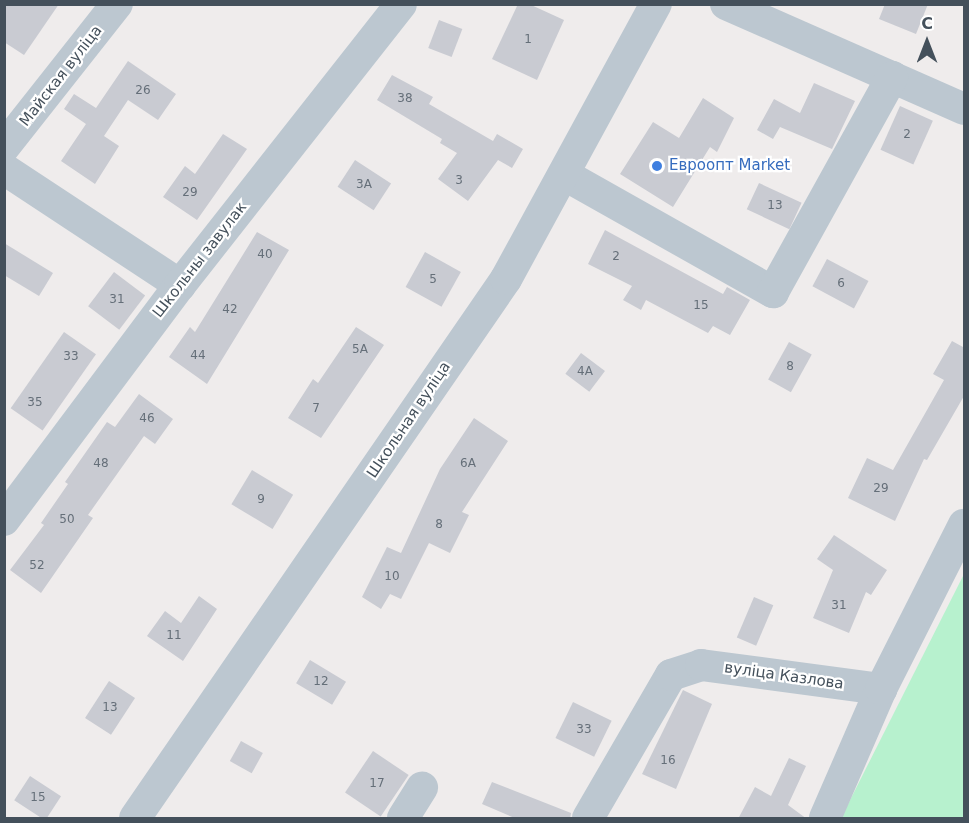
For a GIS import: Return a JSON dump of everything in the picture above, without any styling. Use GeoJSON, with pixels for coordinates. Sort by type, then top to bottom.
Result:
{"type":"FeatureCollection","features":[{"type":"Feature","properties":{"kind":"street","name":"Майская вуліца"},"geometry":{"type":"LineString","coordinates":[[4,147],[117,4]]}},
{"type":"Feature","properties":{"kind":"street","name":"Школьны завулак"},"geometry":{"type":"LineString","coordinates":[[4,520],[180,285],[401,4]]}},
{"type":"Feature","properties":{"kind":"street","name":"Школьная вуліца"},"geometry":{"type":"LineString","coordinates":[[135,819],[506,279],[565,175],[656,4]]}},
{"type":"Feature","properties":{"kind":"street"},"geometry":{"type":"LineString","coordinates":[[726,4],[964,109]]}},
{"type":"Feature","properties":{"kind":"street"},"geometry":{"type":"LineString","coordinates":[[565,175],[773,292],[892,76]]}},
{"type":"Feature","properties":{"kind":"street"},"geometry":{"type":"LineString","coordinates":[[4,169],[180,285]]}},
{"type":"Feature","properties":{"kind":"street"},"geometry":{"type":"LineString","coordinates":[[825,819],[882,689],[964,525]]}},
{"type":"Feature","properties":{"kind":"street","name":"вуліца Казлова"},"geometry":{"type":"LineString","coordinates":[[588,819],[671,675],[701,665],[882,689]]}},
{"type":"Feature","properties":{"kind":"street"},"geometry":{"type":"LineString","coordinates":[[403,819],[422,787]]}},
{"type":"Feature","properties":{"kind":"green space"},"geometry":{"type":"Polygon","coordinates":[[[964,574],[964,818],[841,818],[964,574]]]}},
{"type":"Feature","properties":{"kind":"building"},"geometry":{"type":"Polygon","coordinates":[[[4,4],[59,4],[24,55],[4,42],[4,4]]]}},
{"type":"Feature","properties":{"kind":"building"},"geometry":{"type":"Polygon","coordinates":[[[518,4],[529,4],[564,20],[537,80],[492,59],[518,4]]]}},
{"type":"Feature","properties":{"kind":"building"},"geometry":{"type":"Polygon","coordinates":[[[885,4],[928,4],[916,34],[879,19],[885,4]]]}},
{"type":"Feature","properties":{"kind":"building"},"geometry":{"type":"Polygon","coordinates":[[[439,20],[462,29],[452,57],[428,48],[439,20]]]}},
{"type":"Feature","properties":{"kind":"building"},"geometry":{"type":"Polygon","coordinates":[[[128,61],[176,94],[158,120],[128,100],[104,136],[119,146],[95,184],[61,161],[86,124],[64,109],[74,94],[96,108],[128,61]]]}},
{"type":"Feature","properties":{"kind":"building"},"geometry":{"type":"Polygon","coordinates":[[[392,75],[433,97],[429,104],[493,141],[497,134],[523,149],[512,168],[498,160],[468,201],[438,179],[457,153],[440,143],[442,139],[377,100],[392,75]]]}},
{"type":"Feature","properties":{"kind":"building"},"geometry":{"type":"Polygon","coordinates":[[[814,83],[855,101],[832,149],[780,127],[773,139],[757,130],[774,99],[800,113],[814,83]]]}},
{"type":"Feature","properties":{"kind":"building"},"geometry":{"type":"Polygon","coordinates":[[[703,98],[734,118],[717,152],[710,147],[673,207],[620,174],[653,122],[679,138],[703,98]]]}},
{"type":"Feature","properties":{"kind":"building"},"geometry":{"type":"Polygon","coordinates":[[[900,106],[933,121],[913,164],[880,150],[900,106]]]}},
{"type":"Feature","properties":{"kind":"building"},"geometry":{"type":"Polygon","coordinates":[[[223,134],[247,149],[197,220],[163,197],[185,166],[195,174],[223,134]]]}},
{"type":"Feature","properties":{"kind":"building"},"geometry":{"type":"Polygon","coordinates":[[[355,160],[391,183],[374,210],[338,187],[355,160]]]}},
{"type":"Feature","properties":{"kind":"building"},"geometry":{"type":"Polygon","coordinates":[[[759,183],[802,203],[789,229],[747,209],[759,183]]]}},
{"type":"Feature","properties":{"kind":"building"},"geometry":{"type":"Polygon","coordinates":[[[605,230],[723,294],[727,287],[750,300],[730,335],[713,326],[708,333],[646,300],[641,310],[623,300],[632,286],[588,264],[605,230]]]}},
{"type":"Feature","properties":{"kind":"building"},"geometry":{"type":"Polygon","coordinates":[[[257,232],[289,250],[207,384],[169,357],[190,327],[195,332],[257,232]]]}},
{"type":"Feature","properties":{"kind":"building"},"geometry":{"type":"Polygon","coordinates":[[[4,243],[53,273],[39,296],[4,275],[4,243]]]}},
{"type":"Feature","properties":{"kind":"building"},"geometry":{"type":"Polygon","coordinates":[[[425,252],[461,272],[441,307],[406,287],[425,252]]]}},
{"type":"Feature","properties":{"kind":"building"},"geometry":{"type":"Polygon","coordinates":[[[827,259],[868,281],[854,308],[812,286],[827,259]]]}},
{"type":"Feature","properties":{"kind":"building"},"geometry":{"type":"Polygon","coordinates":[[[114,272],[145,295],[119,330],[88,306],[114,272]]]}},
{"type":"Feature","properties":{"kind":"building"},"geometry":{"type":"Polygon","coordinates":[[[356,327],[384,345],[321,438],[288,418],[313,379],[318,383],[356,327]]]}},
{"type":"Feature","properties":{"kind":"building"},"geometry":{"type":"Polygon","coordinates":[[[64,332],[96,354],[43,431],[11,408],[64,332]]]}},
{"type":"Feature","properties":{"kind":"building"},"geometry":{"type":"Polygon","coordinates":[[[952,341],[963,347],[964,344],[964,396],[927,460],[924,459],[895,521],[848,498],[867,458],[893,470],[944,380],[933,374],[952,341]]]}},
{"type":"Feature","properties":{"kind":"building"},"geometry":{"type":"Polygon","coordinates":[[[789,342],[812,355],[791,392],[768,380],[789,342]]]}},
{"type":"Feature","properties":{"kind":"building"},"geometry":{"type":"Polygon","coordinates":[[[581,353],[605,371],[589,392],[565,374],[581,353]]]}},
{"type":"Feature","properties":{"kind":"building"},"geometry":{"type":"Polygon","coordinates":[[[139,394],[173,419],[155,444],[144,436],[88,515],[93,518],[41,593],[10,570],[44,525],[41,523],[68,484],[65,482],[107,422],[115,427],[139,394]]]}},
{"type":"Feature","properties":{"kind":"building"},"geometry":{"type":"Polygon","coordinates":[[[474,418],[508,441],[462,512],[469,515],[450,553],[429,543],[401,599],[390,594],[381,609],[362,597],[387,547],[401,553],[440,469],[474,418]]]}},
{"type":"Feature","properties":{"kind":"building"},"geometry":{"type":"Polygon","coordinates":[[[252,470],[293,495],[273,529],[231,504],[252,470]]]}},
{"type":"Feature","properties":{"kind":"building"},"geometry":{"type":"Polygon","coordinates":[[[834,535],[887,570],[871,595],[866,592],[849,633],[813,618],[833,570],[817,559],[834,535]]]}},
{"type":"Feature","properties":{"kind":"building"},"geometry":{"type":"Polygon","coordinates":[[[199,596],[217,609],[183,661],[147,636],[165,611],[181,623],[199,596]]]}},
{"type":"Feature","properties":{"kind":"building"},"geometry":{"type":"Polygon","coordinates":[[[754,597],[773,605],[756,646],[737,638],[754,597]]]}},
{"type":"Feature","properties":{"kind":"building"},"geometry":{"type":"Polygon","coordinates":[[[310,660],[346,682],[332,705],[296,683],[310,660]]]}},
{"type":"Feature","properties":{"kind":"building"},"geometry":{"type":"Polygon","coordinates":[[[109,681],[135,698],[111,735],[85,718],[109,681]]]}},
{"type":"Feature","properties":{"kind":"building"},"geometry":{"type":"Polygon","coordinates":[[[683,690],[712,704],[676,789],[642,774],[683,690]]]}},
{"type":"Feature","properties":{"kind":"building"},"geometry":{"type":"Polygon","coordinates":[[[573,702],[612,721],[594,757],[555,738],[573,702]]]}},
{"type":"Feature","properties":{"kind":"building"},"geometry":{"type":"Polygon","coordinates":[[[241,741],[263,753],[252,773],[230,761],[241,741]]]}},
{"type":"Feature","properties":{"kind":"building"},"geometry":{"type":"Polygon","coordinates":[[[373,751],[409,775],[381,816],[345,792],[373,751]]]}},
{"type":"Feature","properties":{"kind":"building"},"geometry":{"type":"Polygon","coordinates":[[[789,758],[806,766],[788,805],[807,819],[738,819],[755,787],[771,796],[789,758]]]}},
{"type":"Feature","properties":{"kind":"building"},"geometry":{"type":"Polygon","coordinates":[[[30,776],[61,796],[47,818],[41,818],[14,800],[30,776]]]}},
{"type":"Feature","properties":{"kind":"building"},"geometry":{"type":"Polygon","coordinates":[[[492,782],[571,813],[570,819],[517,819],[482,804],[492,782]]]}},
{"type":"Feature","properties":{"kind":"place","name":"Евроопт Market"},"geometry":{"type":"Point","coordinates":[657,166]}}]}
